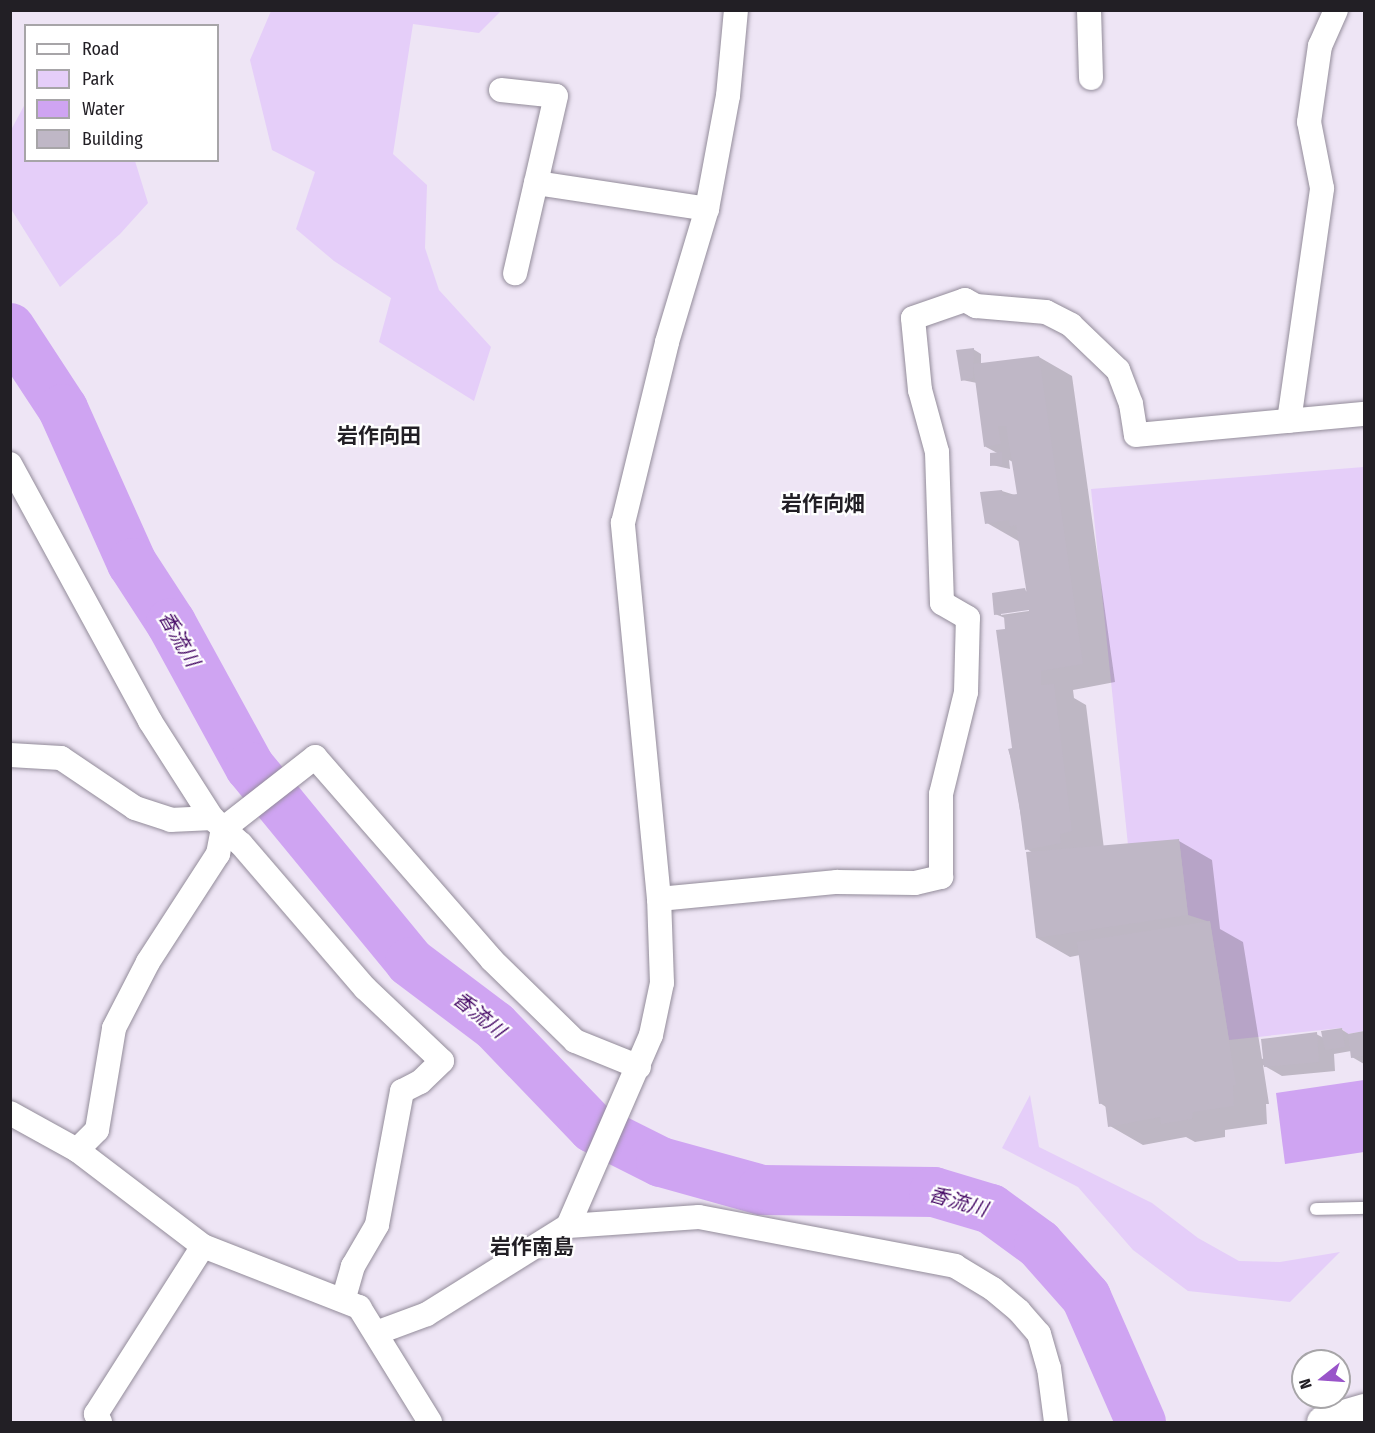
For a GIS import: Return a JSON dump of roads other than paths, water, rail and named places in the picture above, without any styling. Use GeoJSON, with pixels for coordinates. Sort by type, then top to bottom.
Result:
{"type":"FeatureCollection","features":[{"type":"Feature","properties":{"kind":"main road"},"geometry":{"type":"LineString","coordinates":[[1323,1422],[1365,1410]]}},
{"type":"Feature","properties":{"kind":"street"},"geometry":{"type":"LineString","coordinates":[[568,1226],[639,1067],[651,1035],[662,983],[659,899],[623,523],[667,342],[706,209],[728,96],[736,10]]}},
{"type":"Feature","properties":{"kind":"street"},"geometry":{"type":"LineString","coordinates":[[1089,10],[1091,78]]}},
{"type":"Feature","properties":{"kind":"street"},"geometry":{"type":"LineString","coordinates":[[1289,421],[1322,188],[1309,122],[1320,46],[1336,10]]}},
{"type":"Feature","properties":{"kind":"street"},"geometry":{"type":"LineString","coordinates":[[501,90],[556,96],[515,273]]}},
{"type":"Feature","properties":{"kind":"street"},"geometry":{"type":"LineString","coordinates":[[536,183],[706,209]]}},
{"type":"Feature","properties":{"kind":"street"},"geometry":{"type":"LineString","coordinates":[[659,899],[837,882],[915,883],[941,877],[941,794],[966,692],[968,618],[942,603],[937,453],[920,390],[913,318],[965,300],[976,306],[1046,312],[1071,325],[1118,370],[1131,404],[1136,435],[1365,414]]}},
{"type":"Feature","properties":{"kind":"street"},"geometry":{"type":"LineString","coordinates":[[10,464],[150,721],[218,824],[241,843],[365,988],[442,1061],[420,1082],[402,1091],[377,1225],[353,1266],[343,1300]]}},
{"type":"Feature","properties":{"kind":"street"},"geometry":{"type":"LineString","coordinates":[[10,755],[61,758],[135,808],[171,820],[218,824],[315,758],[492,960],[574,1041],[639,1067]]}},
{"type":"Feature","properties":{"kind":"street"},"geometry":{"type":"LineString","coordinates":[[77,1150],[97,1130],[114,1028],[148,962],[218,854],[218,824]]}},
{"type":"Feature","properties":{"kind":"street"},"geometry":{"type":"LineString","coordinates":[[10,1113],[77,1150],[203,1246],[359,1307],[430,1422]]}},
{"type":"Feature","properties":{"kind":"street"},"geometry":{"type":"LineString","coordinates":[[376,1333],[427,1314],[568,1226],[699,1217],[955,1266],[993,1289],[1019,1311],[1039,1334],[1049,1368],[1056,1422]]}},
{"type":"Feature","properties":{"kind":"street"},"geometry":{"type":"LineString","coordinates":[[100,1422],[96,1414],[203,1246]]}},
{"type":"Feature","properties":{"kind":"lane"},"geometry":{"type":"LineString","coordinates":[[1316,1209],[1365,1208]]}},
{"type":"Feature","properties":{"kind":"water"},"geometry":{"type":"Polygon","coordinates":[[[1364,1080],[1364,1152],[1285,1164],[1276,1093],[1364,1080]]]}},
{"type":"Feature","properties":{"kind":"waterway","name":"香流川"},"geometry":{"type":"LineString","coordinates":[[10,328],[63,409],[132,563],[171,623],[250,767],[410,962],[495,1026],[593,1128],[661,1162],[762,1190],[934,1192],[991,1209],[1039,1244],[1086,1297],[1141,1422]]}},
{"type":"Feature","properties":{"kind":"district","name":"岩作向田"},"geometry":{"type":"Point","coordinates":[379,436]}},
{"type":"Feature","properties":{"kind":"district","name":"岩作向畑"},"geometry":{"type":"Point","coordinates":[823,504]}},
{"type":"Feature","properties":{"kind":"district","name":"岩作南島"},"geometry":{"type":"Point","coordinates":[532,1247]}}]}
